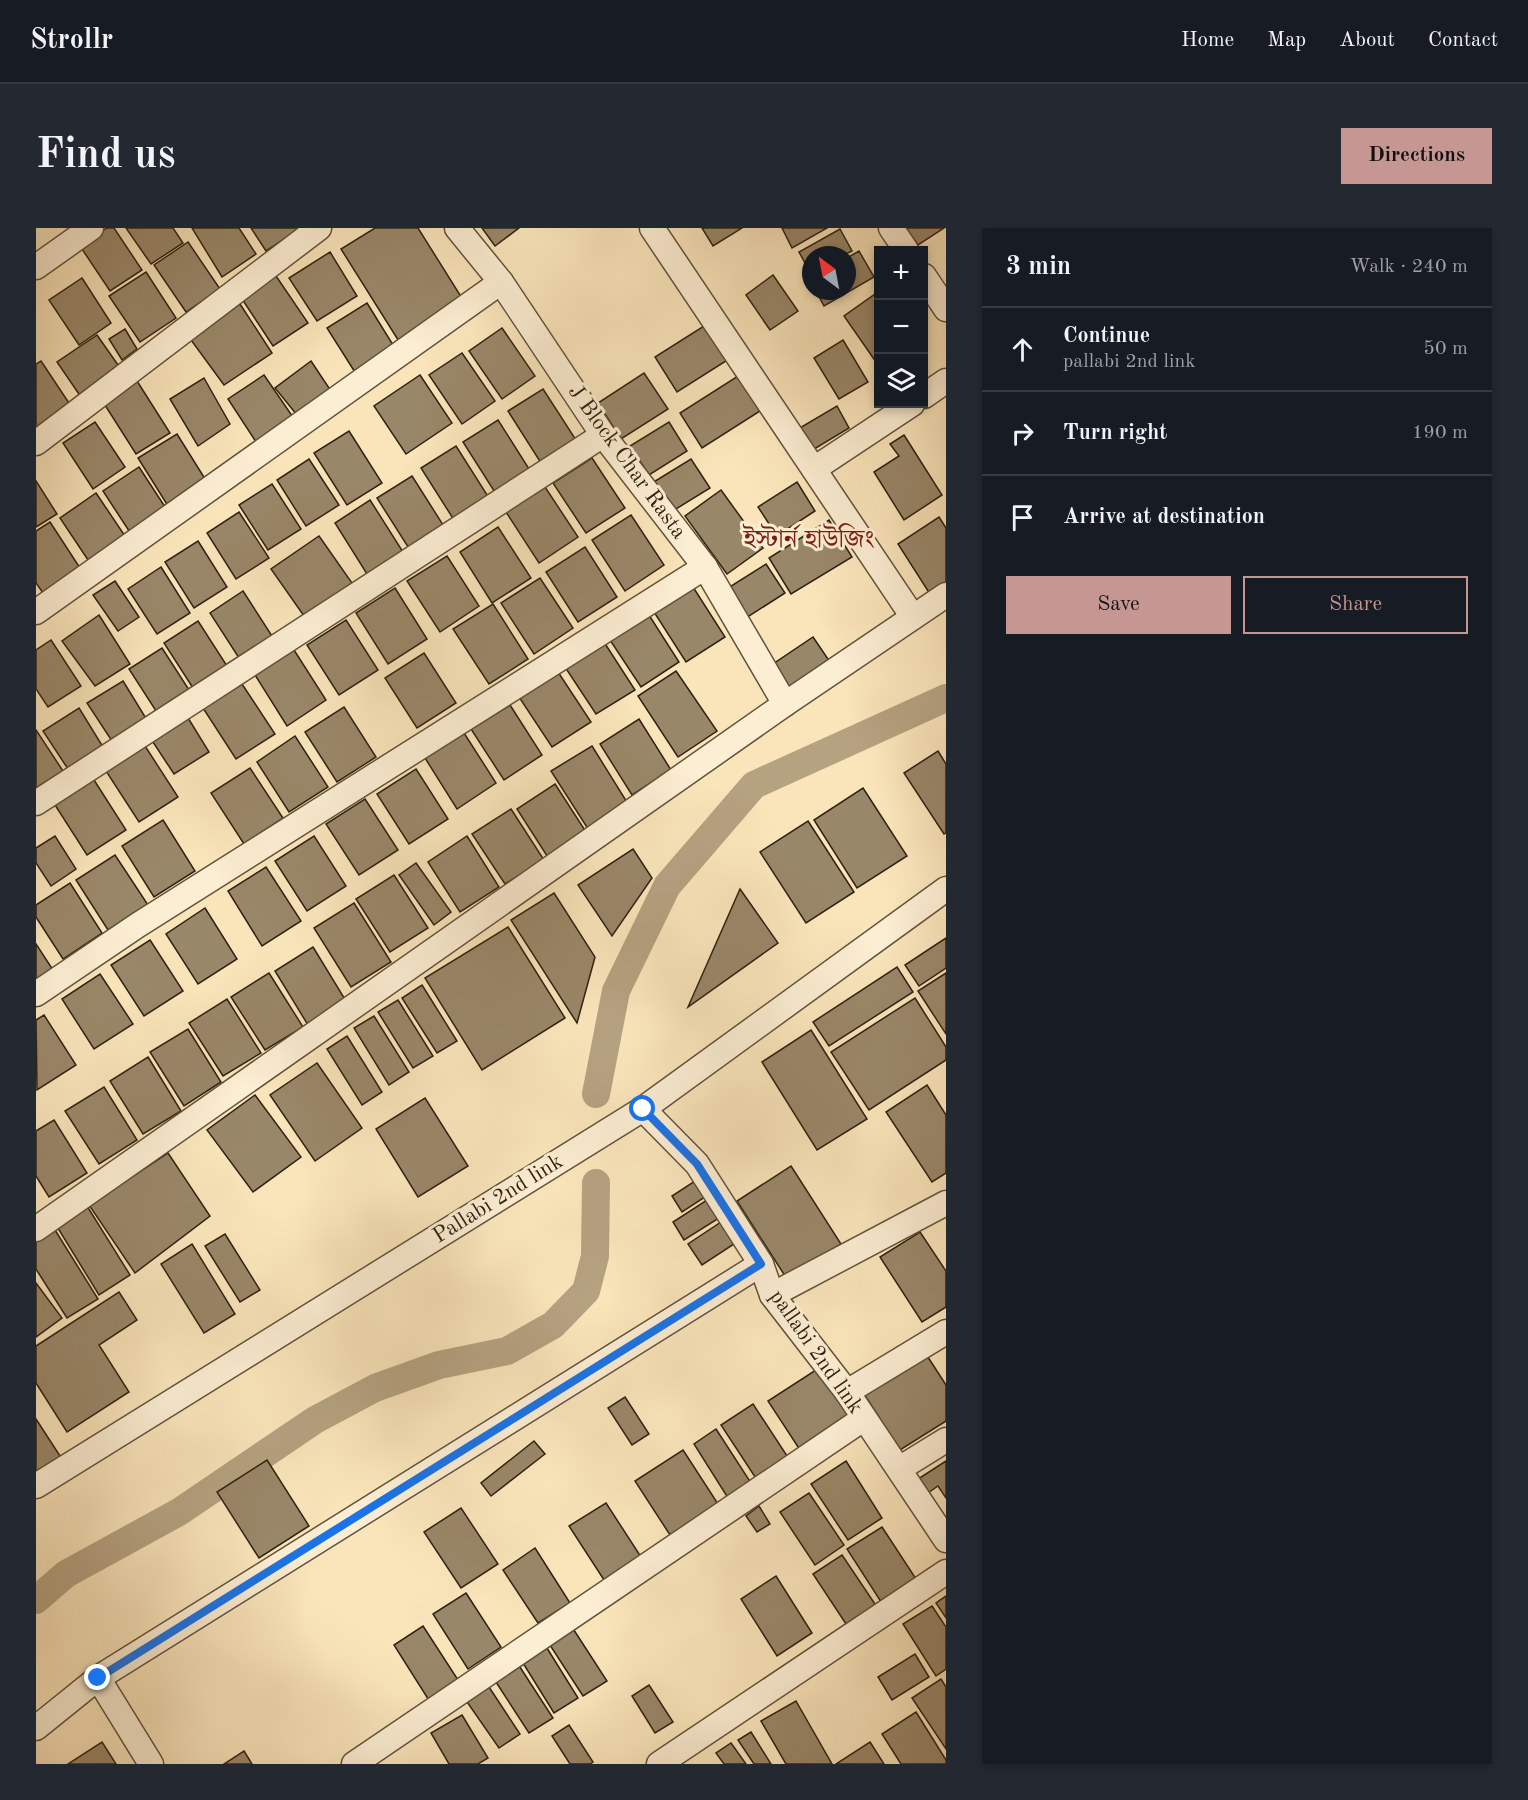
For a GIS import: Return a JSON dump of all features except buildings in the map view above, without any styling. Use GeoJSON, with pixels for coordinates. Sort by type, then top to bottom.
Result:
{"type":"FeatureCollection","features":[{"type":"Feature","properties":{"kind":"street"},"geometry":{"type":"LineString","coordinates":[[36,267],[91,228]]}},
{"type":"Feature","properties":{"kind":"street"},"geometry":{"type":"LineString","coordinates":[[36,443],[319,228]]}},
{"type":"Feature","properties":{"kind":"street","name":"J Block Char Rasta"},"geometry":{"type":"LineString","coordinates":[[457,228],[501,282],[603,435],[705,567],[785,704]]}},
{"type":"Feature","properties":{"kind":"street"},"geometry":{"type":"LineString","coordinates":[[652,228],[913,617]]}},
{"type":"Feature","properties":{"kind":"street"},"geometry":{"type":"LineString","coordinates":[[891,228],[903,246]]}},
{"type":"Feature","properties":{"kind":"street"},"geometry":{"type":"LineString","coordinates":[[36,612],[501,282]]}},
{"type":"Feature","properties":{"kind":"street"},"geometry":{"type":"LineString","coordinates":[[928,282],[946,309]]}},
{"type":"Feature","properties":{"kind":"street"},"geometry":{"type":"LineString","coordinates":[[928,393],[946,381]]}},
{"type":"Feature","properties":{"kind":"street"},"geometry":{"type":"LineString","coordinates":[[814,469],[906,408]]}},
{"type":"Feature","properties":{"kind":"street"},"geometry":{"type":"LineString","coordinates":[[36,803],[603,435]]}},
{"type":"Feature","properties":{"kind":"street"},"geometry":{"type":"LineString","coordinates":[[36,994],[138,925],[705,567]]}},
{"type":"Feature","properties":{"kind":"street"},"geometry":{"type":"LineString","coordinates":[[36,1229],[785,704],[946,595]]}},
{"type":"Feature","properties":{"kind":"street","name":"Pallabi 2nd link"},"geometry":{"type":"LineString","coordinates":[[36,1486],[643,1109],[946,889]]}},
{"type":"Feature","properties":{"kind":"street","name":"pallabi 2nd link"},"geometry":{"type":"LineString","coordinates":[[643,1109],[697,1164],[761,1264],[772,1295],[847,1392],[863,1419],[946,1539]]}},
{"type":"Feature","properties":{"kind":"street"},"geometry":{"type":"LineString","coordinates":[[772,1295],[943,1212]]}},
{"type":"Feature","properties":{"kind":"street"},"geometry":{"type":"LineString","coordinates":[[36,1728],[98,1678],[761,1264]]}},
{"type":"Feature","properties":{"kind":"street"},"geometry":{"type":"LineString","coordinates":[[847,1392],[946,1332]]}},
{"type":"Feature","properties":{"kind":"street"},"geometry":{"type":"LineString","coordinates":[[354,1764],[863,1419]]}},
{"type":"Feature","properties":{"kind":"street"},"geometry":{"type":"LineString","coordinates":[[899,1469],[946,1440]]}},
{"type":"Feature","properties":{"kind":"street"},"geometry":{"type":"LineString","coordinates":[[659,1764],[946,1572]]}},
{"type":"Feature","properties":{"kind":"street"},"geometry":{"type":"LineString","coordinates":[[98,1678],[151,1764]]}},
{"type":"Feature","properties":{"kind":"waterway"},"geometry":{"type":"LineString","coordinates":[[596,1094],[616,991],[667,886],[754,785],[946,698]]}},
{"type":"Feature","properties":{"kind":"waterway"},"geometry":{"type":"LineString","coordinates":[[36,1600],[66,1574],[179,1512],[315,1420],[375,1388],[439,1365],[507,1351],[553,1325],[586,1291],[595,1256],[596,1183]]}},
{"type":"Feature","properties":{"kind":"district","name":"ইস্টার্ন হাউজিং"},"geometry":{"type":"Point","coordinates":[809,540]}},
{"type":"Feature","properties":{"kind":"route"},"geometry":{"type":"LineString","coordinates":[[98,1678],[761,1264],[697,1164],[643,1109]]}}]}
